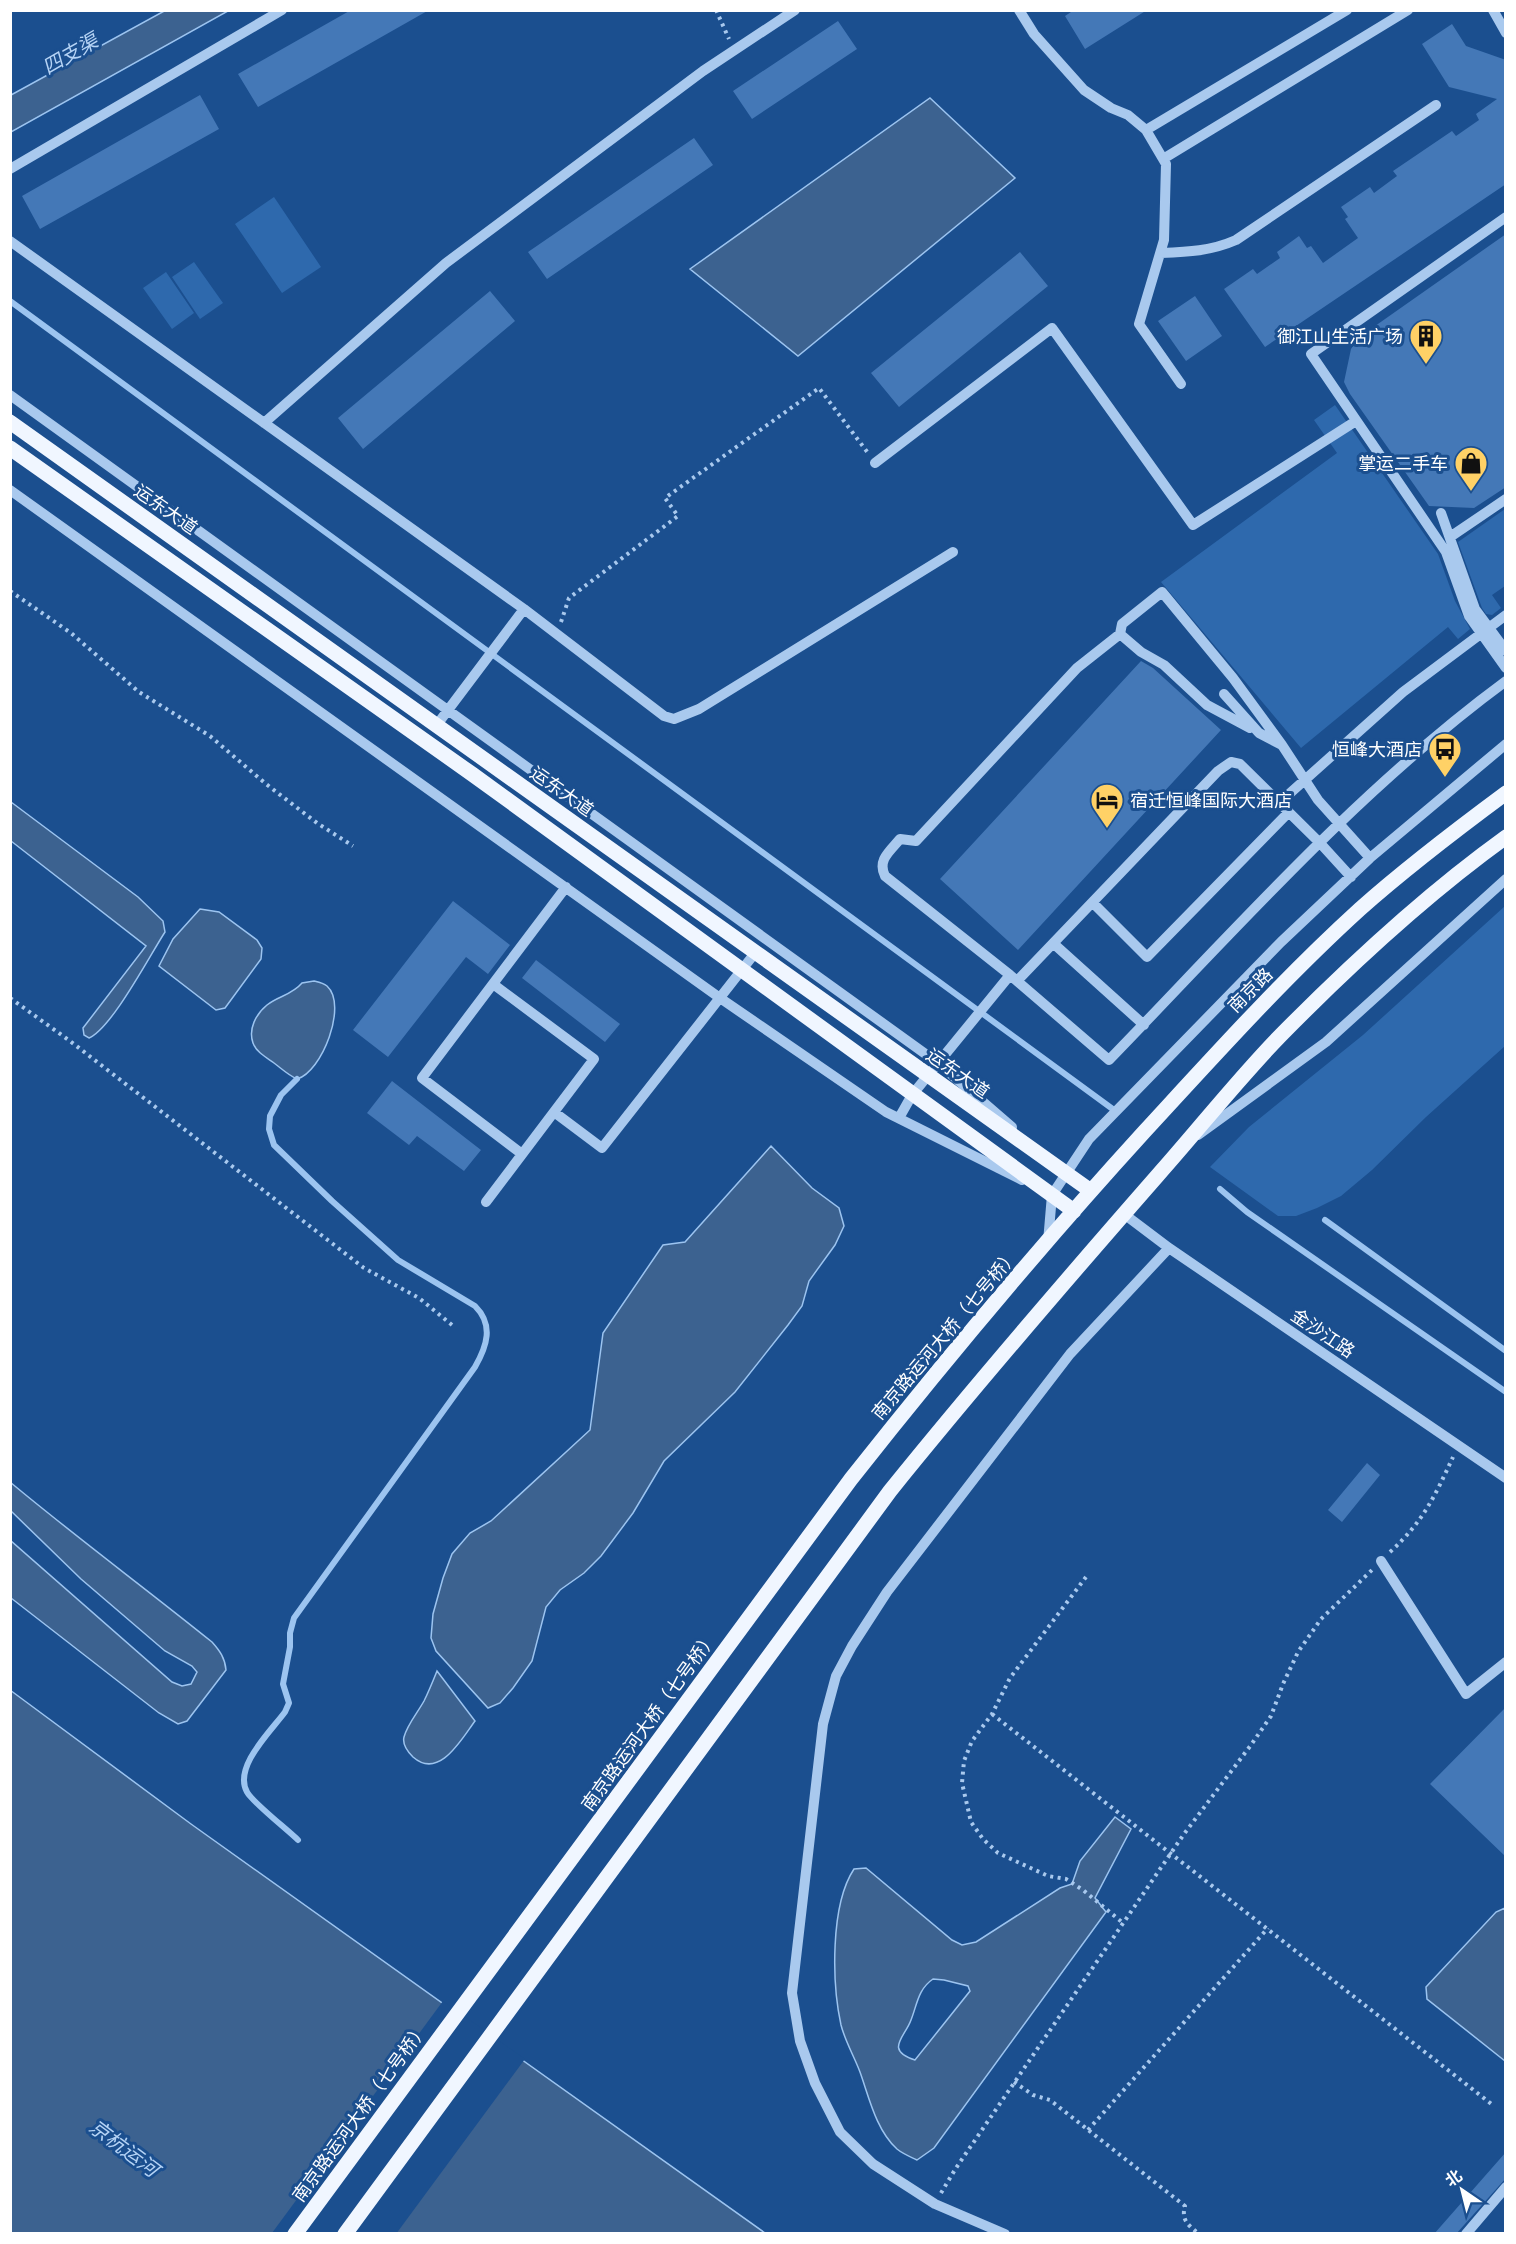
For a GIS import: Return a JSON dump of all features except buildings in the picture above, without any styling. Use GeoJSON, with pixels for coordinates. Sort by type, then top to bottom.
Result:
{"type":"FeatureCollection","features":[{"type":"Feature","properties":{"kind":"main road","name":"运东大道"},"geometry":{"type":"LineString","coordinates":[[10,422],[755,952],[933,1069],[1091,1191]]}},
{"type":"Feature","properties":{"kind":"main road"},"geometry":{"type":"LineString","coordinates":[[10,448],[472,774],[1074,1211]]}},
{"type":"Feature","properties":{"kind":"main road","name":"南京路"},"geometry":{"type":"LineString","coordinates":[[1047,1242],[1253,1013],[1352,917],[1442,840],[1506,793]]}},
{"type":"Feature","properties":{"kind":"main road"},"geometry":{"type":"LineString","coordinates":[[345,2234],[890,1491],[968,1394],[1280,1036],[1386,933],[1459,871],[1506,837]]}},
{"type":"Feature","properties":{"kind":"main road","name":"南京路运河大桥（七号桥）"},"geometry":{"type":"LineString","coordinates":[[295,2234],[851,1479],[936,1371],[1047,1242]]}},
{"type":"Feature","properties":{"kind":"street"},"geometry":{"type":"LineString","coordinates":[[10,169],[282,10]]}},
{"type":"Feature","properties":{"kind":"street"},"geometry":{"type":"LineString","coordinates":[[264,423],[446,263],[694,78],[795,10]]}},
{"type":"Feature","properties":{"kind":"street"},"geometry":{"type":"LineString","coordinates":[[1019,10],[1038,39],[1084,90],[1111,108],[1128,115],[1146,130],[1166,164],[1164,240],[1139,324],[1180,384]]}},
{"type":"Feature","properties":{"kind":"street"},"geometry":{"type":"LineString","coordinates":[[1146,130],[1347,10]]}},
{"type":"Feature","properties":{"kind":"street"},"geometry":{"type":"LineString","coordinates":[[1163,159],[1408,10]]}},
{"type":"Feature","properties":{"kind":"street"},"geometry":{"type":"LineString","coordinates":[[1493,10],[1506,33]]}},
{"type":"Feature","properties":{"kind":"street"},"geometry":{"type":"LineString","coordinates":[[1161,253],[1196,252],[1218,248],[1236,240],[1436,105]]}},
{"type":"Feature","properties":{"kind":"street"},"geometry":{"type":"LineString","coordinates":[[1506,217],[1311,354],[1446,552],[1464,606],[1506,651]]}},
{"type":"Feature","properties":{"kind":"street"},"geometry":{"type":"LineString","coordinates":[[10,241],[524,609],[664,716],[674,718],[699,710],[953,552]]}},
{"type":"Feature","properties":{"kind":"street"},"geometry":{"type":"LineString","coordinates":[[875,463],[1052,328],[1193,525],[1356,421]]}},
{"type":"Feature","properties":{"kind":"street"},"geometry":{"type":"LineString","coordinates":[[10,395],[448,710],[933,1069]]}},
{"type":"Feature","properties":{"kind":"street"},"geometry":{"type":"LineString","coordinates":[[10,490],[720,998],[886,1112],[1052,1195]]}},
{"type":"Feature","properties":{"kind":"street"},"geometry":{"type":"LineString","coordinates":[[1450,537],[1506,499]]}},
{"type":"Feature","properties":{"kind":"street"},"geometry":{"type":"LineString","coordinates":[[1441,513],[1470,598],[1484,630],[1506,668]]}},
{"type":"Feature","properties":{"kind":"street"},"geometry":{"type":"LineString","coordinates":[[1370,858],[1338,824],[1318,800],[1282,745],[1233,678],[1162,592],[1122,624],[1120,634],[1077,668],[916,841],[900,839],[883,859],[881,868],[885,876],[1013,978],[1109,1060],[1338,824],[1472,706],[1506,681]]}},
{"type":"Feature","properties":{"kind":"street"},"geometry":{"type":"LineString","coordinates":[[436,726],[524,609]]}},
{"type":"Feature","properties":{"kind":"street"},"geometry":{"type":"LineString","coordinates":[[1279,803],[1403,692],[1506,615]]}},
{"type":"Feature","properties":{"kind":"street"},"geometry":{"type":"LineString","coordinates":[[1120,634],[1141,652],[1164,665],[1208,705],[1282,745]]}},
{"type":"Feature","properties":{"kind":"street"},"geometry":{"type":"LineString","coordinates":[[1224,694],[1259,732]]}},
{"type":"Feature","properties":{"kind":"street"},"geometry":{"type":"LineString","coordinates":[[1047,1242],[1052,1195],[1089,1138],[1281,942],[1370,858],[1506,744]]}},
{"type":"Feature","properties":{"kind":"street"},"geometry":{"type":"LineString","coordinates":[[899,1118],[912,1095],[995,993],[1054,944],[1224,765],[1231,762],[1240,764],[1351,877]]}},
{"type":"Feature","properties":{"kind":"street"},"geometry":{"type":"LineString","coordinates":[[1093,903],[1147,957],[1289,812]]}},
{"type":"Feature","properties":{"kind":"street"},"geometry":{"type":"LineString","coordinates":[[1183,1146],[1326,1042],[1506,879]]}},
{"type":"Feature","properties":{"kind":"street"},"geometry":{"type":"LineString","coordinates":[[522,1154],[422,1078],[566,887]]}},
{"type":"Feature","properties":{"kind":"street"},"geometry":{"type":"LineString","coordinates":[[1054,944],[1144,1024]]}},
{"type":"Feature","properties":{"kind":"street"},"geometry":{"type":"LineString","coordinates":[[554,1112],[602,1148],[755,952]]}},
{"type":"Feature","properties":{"kind":"street"},"geometry":{"type":"LineString","coordinates":[[486,1202],[594,1059],[493,984]]}},
{"type":"Feature","properties":{"kind":"street","name":"金沙江路"},"geometry":{"type":"LineString","coordinates":[[1124,1214],[1169,1248],[1506,1478]]}},
{"type":"Feature","properties":{"kind":"street"},"geometry":{"type":"LineString","coordinates":[[1005,2234],[935,2204],[873,2164],[840,2133],[815,2083],[800,2041],[792,1993],[823,1724],[836,1676],[852,1646],[887,1592],[1070,1354],[1169,1248]]}},
{"type":"Feature","properties":{"kind":"street"},"geometry":{"type":"LineString","coordinates":[[1381,1561],[1466,1695],[1506,1662]]}},
{"type":"Feature","properties":{"kind":"street"},"geometry":{"type":"LineString","coordinates":[[1466,2234],[1506,2187]]}},
{"type":"Feature","properties":{"kind":"path"},"geometry":{"type":"LineString","coordinates":[[716,10],[734,51]]}},
{"type":"Feature","properties":{"kind":"path"},"geometry":{"type":"LineString","coordinates":[[557,634],[569,598],[678,516],[665,498],[819,388],[875,463]]}},
{"type":"Feature","properties":{"kind":"path"},"geometry":{"type":"LineString","coordinates":[[10,591],[70,633],[139,692],[210,736],[317,824],[353,846]]}},
{"type":"Feature","properties":{"kind":"path"},"geometry":{"type":"LineString","coordinates":[[10,998],[70,1041],[364,1268],[419,1298],[452,1325]]}},
{"type":"Feature","properties":{"kind":"path"},"geometry":{"type":"LineString","coordinates":[[935,2204],[956,2168],[1123,1923],[1271,1716],[1298,1652],[1321,1619],[1420,1521],[1430,1506],[1458,1446]]}},
{"type":"Feature","properties":{"kind":"path"},"geometry":{"type":"LineString","coordinates":[[1086,1577],[1010,1678],[992,1714],[972,1741],[964,1761],[963,1783],[971,1822],[983,1839],[998,1852],[1048,1876],[1066,1879],[1123,1923]]}},
{"type":"Feature","properties":{"kind":"path"},"geometry":{"type":"LineString","coordinates":[[992,1714],[1494,2106]]}},
{"type":"Feature","properties":{"kind":"path"},"geometry":{"type":"LineString","coordinates":[[1088,2130],[1268,1928]]}},
{"type":"Feature","properties":{"kind":"path"},"geometry":{"type":"LineString","coordinates":[[1014,2082],[1033,2095],[1050,2100],[1185,2206],[1182,2215],[1186,2223],[1199,2234]]}},
{"type":"Feature","properties":{"kind":"shaded area"},"geometry":{"type":"Polygon","coordinates":[[[274,197],[321,267],[282,293],[235,224],[274,197]]]}},
{"type":"Feature","properties":{"kind":"shaded area"},"geometry":{"type":"Polygon","coordinates":[[[194,262],[223,303],[200,319],[172,277],[194,262]]]}},
{"type":"Feature","properties":{"kind":"shaded area"},"geometry":{"type":"Polygon","coordinates":[[[166,272],[194,313],[172,329],[143,288],[166,272]]]}},
{"type":"Feature","properties":{"kind":"shaded area"},"geometry":{"type":"Polygon","coordinates":[[[1335,405],[1438,554],[1455,601],[1470,629],[1458,639],[1448,627],[1301,748],[1161,582],[1337,453],[1314,420],[1335,405]]]}},
{"type":"Feature","properties":{"kind":"shaded area"},"geometry":{"type":"Polygon","coordinates":[[[1505,509],[1505,586],[1492,595],[1501,608],[1492,615],[1486,614],[1482,608],[1458,542],[1505,509]]]}},
{"type":"Feature","properties":{"kind":"shaded area"},"geometry":{"type":"Polygon","coordinates":[[[1505,906],[1505,1046],[1426,1117],[1372,1170],[1341,1196],[1317,1208],[1296,1216],[1278,1216],[1210,1167],[1249,1127],[1363,1035],[1505,906]]]}},
{"type":"Feature","properties":{"kind":"water"},"geometry":{"type":"Polygon","coordinates":[[[166,10],[228,11],[11,132],[11,95],[166,10]]]}},
{"type":"Feature","properties":{"kind":"water"},"geometry":{"type":"Polygon","coordinates":[[[930,98],[1015,178],[798,356],[690,269],[930,98]]]}},
{"type":"Feature","properties":{"kind":"water"},"geometry":{"type":"Polygon","coordinates":[[[11,802],[138,897],[163,921],[165,932],[130,990],[98,1032],[89,1038],[84,1035],[83,1028],[146,946],[11,841],[11,802]]]}},
{"type":"Feature","properties":{"kind":"water"},"geometry":{"type":"Polygon","coordinates":[[[200,909],[219,912],[257,940],[262,948],[261,959],[225,1008],[216,1010],[159,966],[173,939],[200,909]]]}},
{"type":"Feature","properties":{"kind":"water"},"geometry":{"type":"Polygon","coordinates":[[[314,981],[327,986],[333,995],[335,1008],[333,1022],[323,1052],[306,1074],[297,1079],[257,1049],[253,1043],[252,1027],[256,1017],[267,1005],[302,983],[314,981]]]}},
{"type":"Feature","properties":{"kind":"water"},"geometry":{"type":"Polygon","coordinates":[[[771,1146],[812,1188],[839,1208],[844,1226],[835,1245],[809,1281],[802,1306],[735,1392],[664,1461],[633,1513],[601,1556],[584,1573],[560,1590],[546,1607],[532,1661],[500,1703],[488,1708],[436,1651],[431,1638],[433,1614],[452,1554],[470,1533],[491,1521],[590,1430],[603,1333],[663,1245],[685,1242],[771,1146]]]}},
{"type":"Feature","properties":{"kind":"water"},"geometry":{"type":"Polygon","coordinates":[[[10,1482],[217,1648],[226,1670],[187,1721],[178,1724],[159,1713],[11,1598],[11,1541],[172,1682],[182,1686],[191,1684],[197,1672],[192,1666],[165,1651],[81,1579],[11,1511],[10,1482]]]}},
{"type":"Feature","properties":{"kind":"water"},"geometry":{"type":"Polygon","coordinates":[[[437,1671],[475,1721],[449,1755],[432,1764],[423,1763],[413,1757],[407,1751],[404,1737],[437,1671]]]}},
{"type":"Feature","properties":{"kind":"water","name":"京杭运河"},"geometry":{"type":"Polygon","coordinates":[[[10,1690],[191,1824],[765,2233],[11,2233],[10,1690]]]}},
{"type":"Feature","properties":{"kind":"water"},"geometry":{"type":"Polygon","coordinates":[[[1115,1817],[1131,1829],[1095,1898],[1106,1912],[934,2148],[917,2160],[897,2149],[878,2123],[843,2031],[838,2008],[835,1967],[837,1923],[846,1884],[854,1869],[866,1868],[952,1940],[962,1945],[976,1942],[1060,1888],[1072,1884],[1080,1861],[1115,1817]],[[933,1979],[921,1992],[911,2020],[899,2043],[900,2052],[915,2060],[970,1991],[968,1986],[933,1979]]]}},
{"type":"Feature","properties":{"kind":"water"},"geometry":{"type":"Polygon","coordinates":[[[1505,1908],[1505,2061],[1427,1999],[1426,1987],[1496,1912],[1505,1908]]]}},
{"type":"Feature","properties":{"kind":"pier"},"geometry":{"type":"Polygon","coordinates":[[[443,2001],[525,2059],[396,2234],[272,2233],[443,2001]]]}},
{"type":"Feature","properties":{"kind":"waterway"},"geometry":{"type":"LineString","coordinates":[[10,301],[1114,1110]]}},
{"type":"Feature","properties":{"kind":"waterway"},"geometry":{"type":"LineString","coordinates":[[297,1079],[281,1095],[270,1116],[269,1129],[274,1145],[398,1260],[475,1306],[481,1313],[487,1328],[483,1351],[475,1367],[294,1618],[283,1684],[289,1703],[285,1712],[249,1761],[244,1782],[250,1797],[298,1840]]}},
{"type":"Feature","properties":{"kind":"waterway"},"geometry":{"type":"LineString","coordinates":[[1220,1189],[1247,1212],[1506,1392]]}},
{"type":"Feature","properties":{"kind":"waterway"},"geometry":{"type":"LineString","coordinates":[[1325,1220],[1506,1351]]}},
{"type":"Feature","properties":{"kind":"place","name":"御江山生活广场"},"geometry":{"type":"Point","coordinates":[1426,365]}},
{"type":"Feature","properties":{"kind":"place","name":"掌运二手车"},"geometry":{"type":"Point","coordinates":[1471,492]}},
{"type":"Feature","properties":{"kind":"place","name":"恒峰大酒店"},"geometry":{"type":"Point","coordinates":[1445,778]}},
{"type":"Feature","properties":{"kind":"place","name":"宿迁恒峰国际大酒店"},"geometry":{"type":"Point","coordinates":[1107,829]}},
{"type":"Feature","properties":{"kind":"water label","name":"四支渠"},"geometry":{"type":"Point","coordinates":[70,54]}}]}
